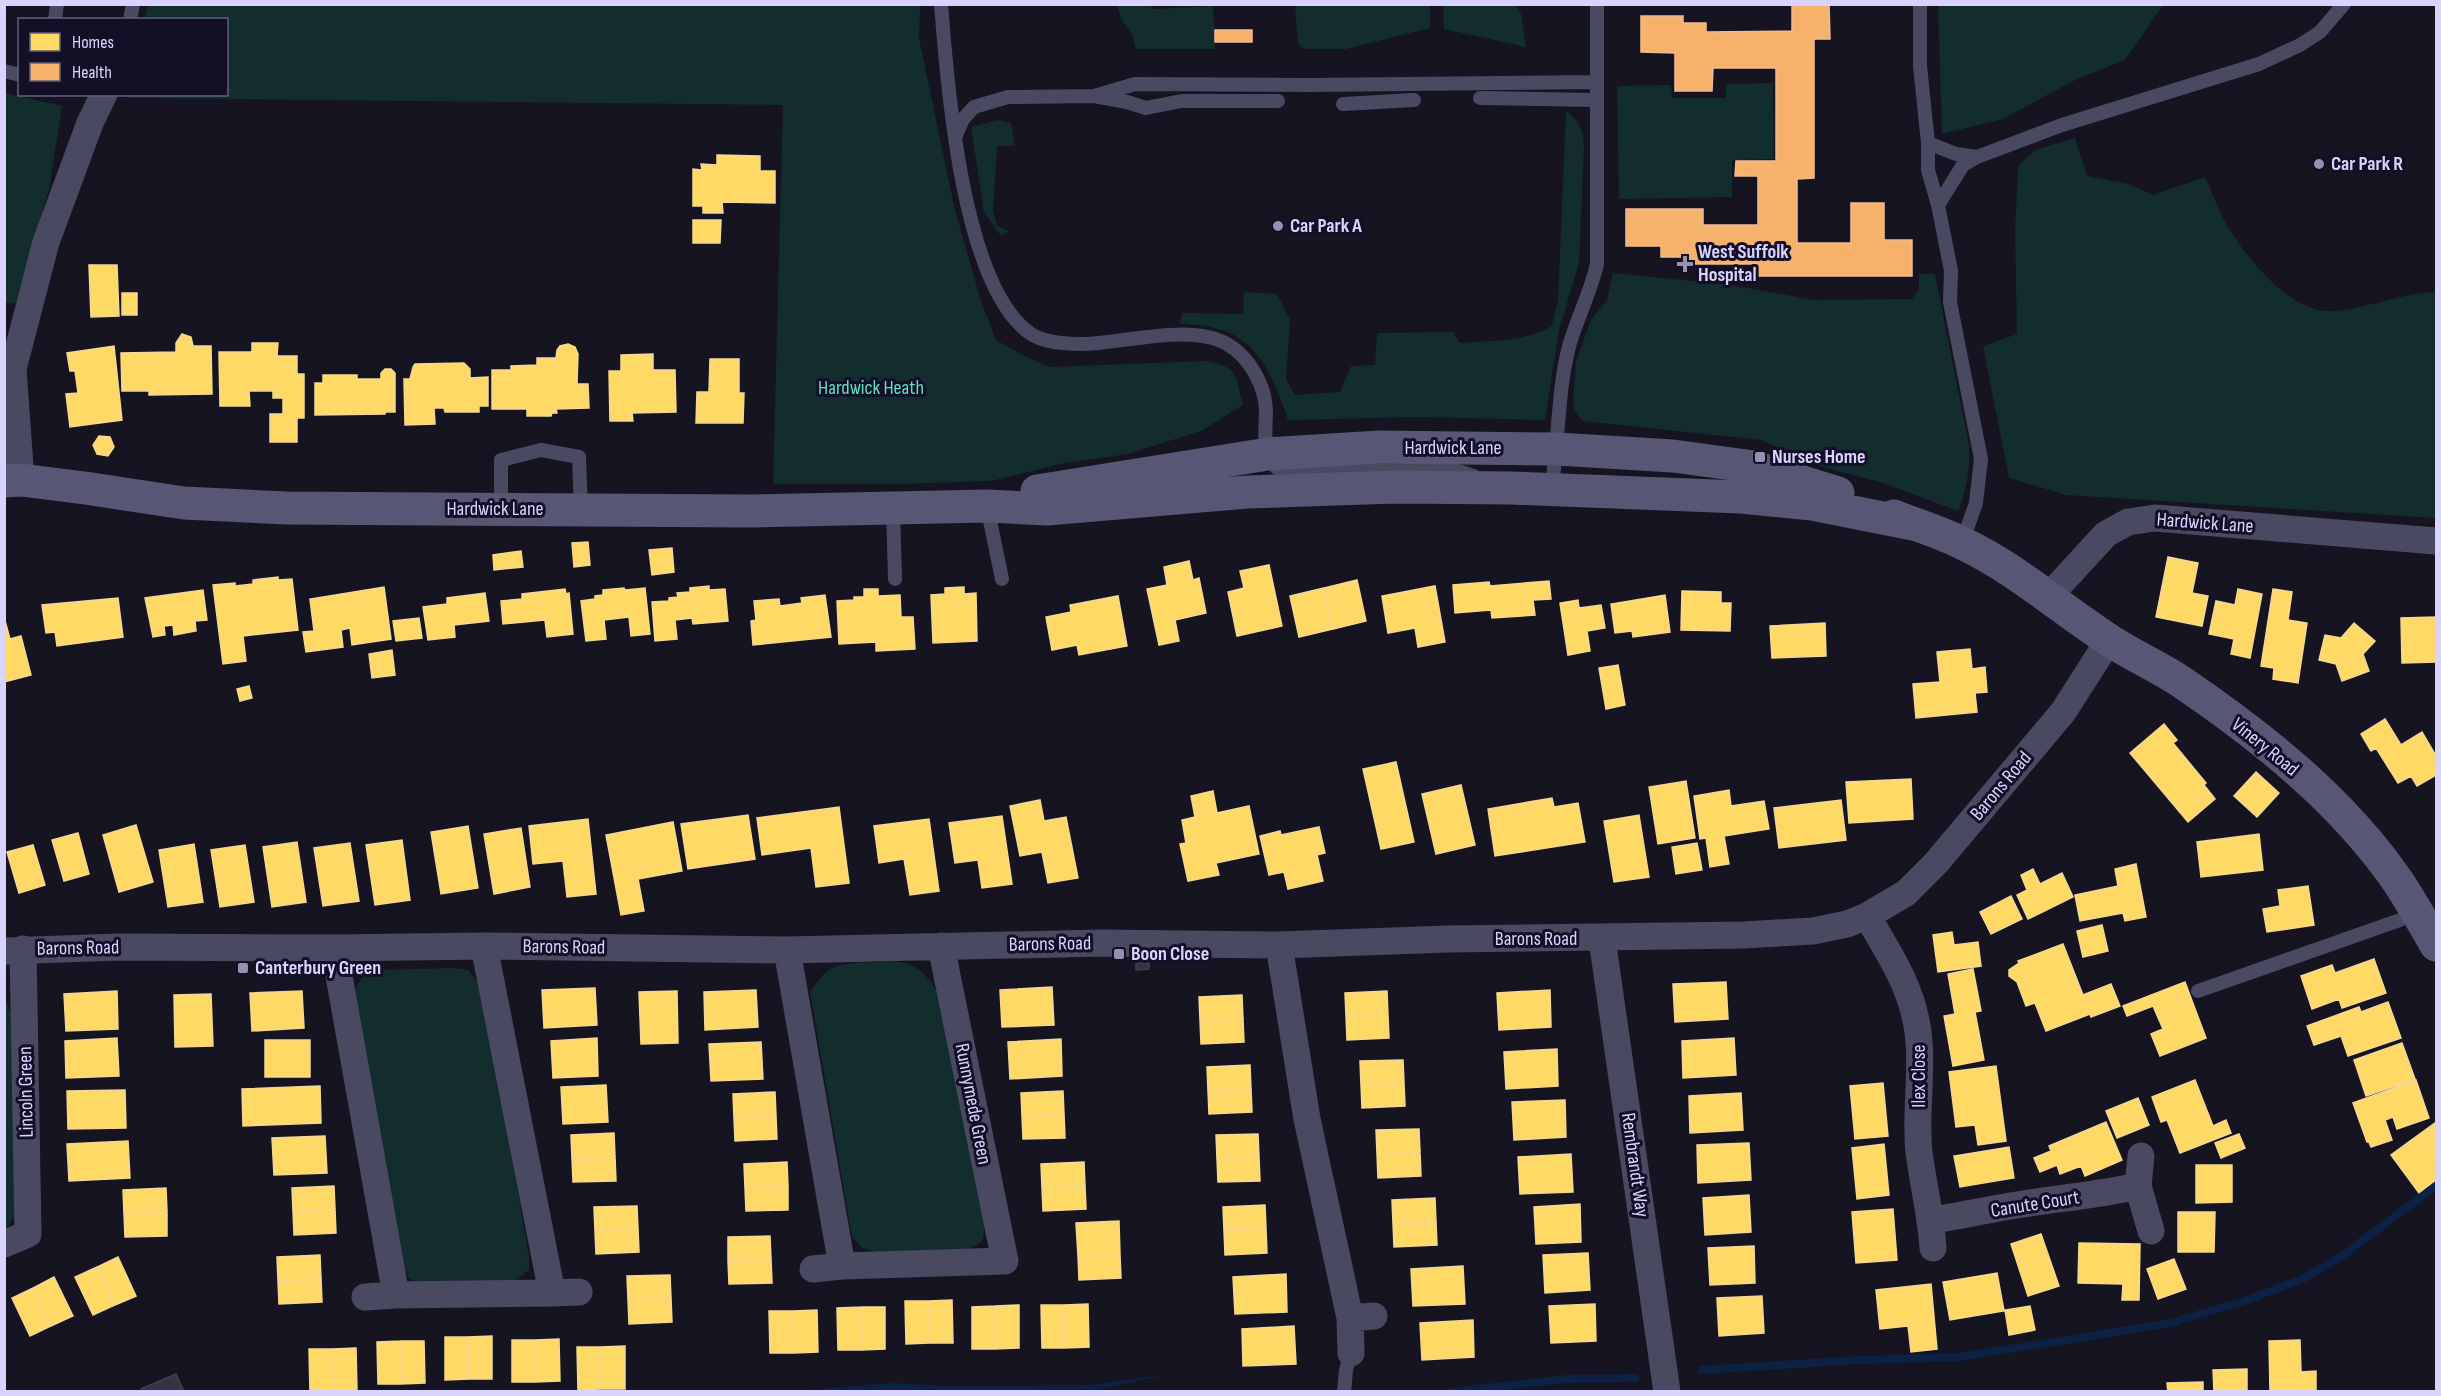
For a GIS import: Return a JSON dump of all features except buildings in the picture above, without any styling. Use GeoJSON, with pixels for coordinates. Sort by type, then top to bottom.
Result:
{"type":"FeatureCollection","features":[{"type":"Feature","properties":{"kind":"street"},"geometry":{"type":"LineString","coordinates":[[13,481],[13,369],[46,242],[90,123],[103,96]]}},
{"type":"Feature","properties":{"kind":"street","name":"Hardwick Lane"},"geometry":{"type":"LineString","coordinates":[[987,506],[1044,489],[1143,474],[1266,442],[1379,447],[1558,437],[1606,452],[1673,456],[1754,467],[1826,488],[1962,543],[2049,596],[2106,534],[2128,522],[2155,518],[2436,541]]}},
{"type":"Feature","properties":{"kind":"street","name":"Hardwick Lane"},"geometry":{"type":"LineString","coordinates":[[13,481],[184,503],[286,508],[893,509],[987,506],[1047,509],[1247,492],[1396,487],[1525,489],[1741,497],[1812,504],[1913,524]]}},
{"type":"Feature","properties":{"kind":"street","name":"Vinery Road"},"geometry":{"type":"LineString","coordinates":[[2049,596],[2109,640],[2179,681],[2245,728],[2321,793],[2367,842],[2398,881],[2436,945]]}},
{"type":"Feature","properties":{"kind":"street","name":"Barons Road"},"geometry":{"type":"LineString","coordinates":[[14,950],[120,946],[334,948],[484,946],[788,950],[1100,943],[1279,945],[1449,939],[1602,939],[1813,931],[1846,924],[1867,916],[1906,893],[1936,863],[2063,712],[2109,640]]}},
{"type":"Feature","properties":{"kind":"street","name":"Ilex Close"},"geometry":{"type":"LineString","coordinates":[[1867,916],[1909,989],[1916,1015],[1919,1041],[1919,1151],[1931,1220],[1933,1248]]}},
{"type":"Feature","properties":{"kind":"street","name":"Rembrandt Way"},"geometry":{"type":"LineString","coordinates":[[1602,939],[1667,1392]]}},
{"type":"Feature","properties":{"kind":"street"},"geometry":{"type":"LineString","coordinates":[[1279,945],[1307,1119],[1362,1317],[1351,1353]]}},
{"type":"Feature","properties":{"kind":"street"},"geometry":{"type":"LineString","coordinates":[[484,946],[552,1293]]}},
{"type":"Feature","properties":{"kind":"street","name":"Runnymede Green"},"geometry":{"type":"LineString","coordinates":[[813,1269],[843,1266],[1016,1262],[941,946]]}},
{"type":"Feature","properties":{"kind":"street"},"geometry":{"type":"LineString","coordinates":[[334,948],[396,1295]]}},
{"type":"Feature","properties":{"kind":"street","name":"Lincoln Green"},"geometry":{"type":"LineString","coordinates":[[14,950],[28,1235]]}},
{"type":"Feature","properties":{"kind":"street"},"geometry":{"type":"LineString","coordinates":[[788,950],[843,1266]]}},
{"type":"Feature","properties":{"kind":"street"},"geometry":{"type":"LineString","coordinates":[[2141,1156],[2138,1186],[2151,1231]]}},
{"type":"Feature","properties":{"kind":"street","name":"Canute Court"},"geometry":{"type":"LineString","coordinates":[[1931,1220],[2138,1186]]}},
{"type":"Feature","properties":{"kind":"street"},"geometry":{"type":"LineString","coordinates":[[365,1297],[579,1292]]}},
{"type":"Feature","properties":{"kind":"lane"},"geometry":{"type":"LineString","coordinates":[[941,4],[945,60],[971,226],[981,257],[998,294],[1017,321],[1033,335],[1058,342],[1083,344],[1202,336],[1227,344],[1248,362],[1262,386],[1266,412],[1266,442],[1276,468],[1289,473],[1451,469],[1525,489],[1549,484],[1553,477],[1562,384],[1570,343],[1597,264],[1597,4]]}},
{"type":"Feature","properties":{"kind":"lane"},"geometry":{"type":"LineString","coordinates":[[1920,4],[1920,66],[1928,143],[1928,170],[1938,205],[1951,271],[1950,302],[1981,459],[1976,503],[1962,543]]}},
{"type":"Feature","properties":{"kind":"lane"},"geometry":{"type":"LineString","coordinates":[[1938,205],[1963,165],[1977,157],[2062,125],[2259,64],[2300,45],[2320,32],[2344,4]]}},
{"type":"Feature","properties":{"kind":"lane"},"geometry":{"type":"LineString","coordinates":[[1095,96],[1135,84],[1596,82]]}},
{"type":"Feature","properties":{"kind":"lane"},"geometry":{"type":"LineString","coordinates":[[956,135],[963,119],[974,107],[1008,98],[1095,96],[1146,108],[1181,101],[1278,101]]}},
{"type":"Feature","properties":{"kind":"lane"},"geometry":{"type":"LineString","coordinates":[[1480,98],[1596,100]]}},
{"type":"Feature","properties":{"kind":"lane"},"geometry":{"type":"LineString","coordinates":[[1343,104],[1414,100]]}},
{"type":"Feature","properties":{"kind":"lane"},"geometry":{"type":"LineString","coordinates":[[1928,143],[1956,154],[1977,157]]}},
{"type":"Feature","properties":{"kind":"lane"},"geometry":{"type":"LineString","coordinates":[[501,509],[501,460],[541,450],[579,458],[581,509]]}},
{"type":"Feature","properties":{"kind":"lane"},"geometry":{"type":"LineString","coordinates":[[987,506],[1002,579]]}},
{"type":"Feature","properties":{"kind":"lane"},"geometry":{"type":"LineString","coordinates":[[893,509],[894,579]]}},
{"type":"Feature","properties":{"kind":"lane"},"geometry":{"type":"LineString","coordinates":[[2198,991],[2417,912]]}},
{"type":"Feature","properties":{"kind":"lane"},"geometry":{"type":"LineString","coordinates":[[1344,1392],[1346,1370],[1351,1353]]}},
{"type":"Feature","properties":{"kind":"green space"},"geometry":{"type":"Polygon","coordinates":[[[1938,4],[2163,5],[2125,60],[2073,81],[2003,119],[1942,134],[1938,4]]]}},
{"type":"Feature","properties":{"kind":"green space","name":"Hardwick Heath"},"geometry":{"type":"Polygon","coordinates":[[[148,5],[920,5],[919,38],[954,206],[980,298],[996,340],[1050,367],[1206,361],[1217,363],[1225,366],[1234,374],[1243,405],[1201,431],[1128,454],[1065,463],[991,481],[773,484],[783,105],[129,98],[130,96],[228,96],[228,18],[145,18],[148,5]]]}},
{"type":"Feature","properties":{"kind":"green space"},"geometry":{"type":"Polygon","coordinates":[[[1117,5],[1148,5],[1154,9],[1213,6],[1215,49],[1136,49],[1133,36],[1121,19],[1117,5]]]}},
{"type":"Feature","properties":{"kind":"green space"},"geometry":{"type":"Polygon","coordinates":[[[1295,5],[1430,5],[1430,28],[1346,49],[1304,49],[1298,43],[1295,5]]]}},
{"type":"Feature","properties":{"kind":"green space"},"geometry":{"type":"Polygon","coordinates":[[[1443,5],[1516,5],[1521,14],[1526,47],[1444,29],[1443,5]]]}},
{"type":"Feature","properties":{"kind":"green space"},"geometry":{"type":"Polygon","coordinates":[[[1773,83],[1774,159],[1732,160],[1732,197],[1619,199],[1617,86],[1671,85],[1672,98],[1726,98],[1726,84],[1773,83]]]}},
{"type":"Feature","properties":{"kind":"green space"},"geometry":{"type":"Polygon","coordinates":[[[5,93],[62,106],[49,189],[15,304],[5,302],[5,93]]]}},
{"type":"Feature","properties":{"kind":"green space"},"geometry":{"type":"Polygon","coordinates":[[[1566,111],[1578,122],[1584,141],[1579,263],[1559,330],[1545,420],[1418,417],[1288,420],[1272,379],[1252,349],[1239,338],[1223,330],[1179,324],[1183,313],[1243,314],[1244,292],[1277,294],[1290,320],[1286,379],[1295,395],[1340,392],[1351,366],[1375,365],[1377,333],[1453,332],[1460,343],[1518,338],[1552,326],[1558,300],[1566,111]]]}},
{"type":"Feature","properties":{"kind":"green space"},"geometry":{"type":"Polygon","coordinates":[[[998,120],[1011,123],[1015,146],[997,146],[993,210],[997,226],[1009,231],[1001,236],[984,212],[971,127],[998,120]]]}},
{"type":"Feature","properties":{"kind":"green space"},"geometry":{"type":"Polygon","coordinates":[[[2075,138],[2087,176],[2129,184],[2153,195],[2205,177],[2237,241],[2274,284],[2304,305],[2321,310],[2337,311],[2436,292],[2436,518],[2066,495],[2009,478],[1983,346],[2017,334],[2015,231],[2018,166],[2035,150],[2075,138]]]}},
{"type":"Feature","properties":{"kind":"green space"},"geometry":{"type":"Polygon","coordinates":[[[1613,273],[1731,285],[1813,300],[1912,299],[1919,289],[1919,274],[1935,274],[1969,445],[1967,479],[1958,511],[1883,483],[1823,467],[1761,440],[1582,421],[1574,409],[1573,400],[1576,361],[1591,320],[1607,300],[1613,273]]]}},
{"type":"Feature","properties":{"kind":"green space"},"geometry":{"type":"Polygon","coordinates":[[[900,962],[923,973],[939,995],[985,1226],[982,1242],[968,1249],[877,1252],[862,1248],[852,1237],[810,992],[823,975],[835,967],[853,963],[900,962]]]}},
{"type":"Feature","properties":{"kind":"green space"},"geometry":{"type":"Polygon","coordinates":[[[453,968],[468,970],[479,984],[486,1005],[529,1257],[529,1270],[515,1280],[421,1284],[409,1278],[405,1268],[353,1003],[357,987],[370,972],[453,968]]]}},
{"type":"Feature","properties":{"kind":"green space"},"geometry":{"type":"Polygon","coordinates":[[[4,997],[12,1016],[15,1216],[5,1230],[4,997]]]}},
{"type":"Feature","properties":{"kind":"water"},"geometry":{"type":"Polygon","coordinates":[[[1169,1374],[1088,1392],[792,1391],[892,1383],[952,1386],[1089,1385],[1169,1374]]]}},
{"type":"Feature","properties":{"kind":"waterway"},"geometry":{"type":"LineString","coordinates":[[1702,1370],[1859,1360],[1960,1357],[2170,1323],[2244,1301],[2305,1278],[2343,1255],[2436,1186]]}},
{"type":"Feature","properties":{"kind":"waterway"},"geometry":{"type":"LineString","coordinates":[[1450,1392],[1567,1379],[1635,1378]]}},
{"type":"Feature","properties":{"kind":"place","name":"Car Park R"},"geometry":{"type":"Point","coordinates":[2319,164]}},
{"type":"Feature","properties":{"kind":"place","name":"Car Park A"},"geometry":{"type":"Point","coordinates":[1278,226]}},
{"type":"Feature","properties":{"kind":"place","name":"West Suffolk Hospital"},"geometry":{"type":"Point","coordinates":[1685,264]}},
{"type":"Feature","properties":{"kind":"place","name":"Nurses Home"},"geometry":{"type":"Point","coordinates":[1760,457]}},
{"type":"Feature","properties":{"kind":"place","name":"Boon Close"},"geometry":{"type":"Point","coordinates":[1119,954]}},
{"type":"Feature","properties":{"kind":"place","name":"Canterbury Green"},"geometry":{"type":"Point","coordinates":[243,968]}}]}
